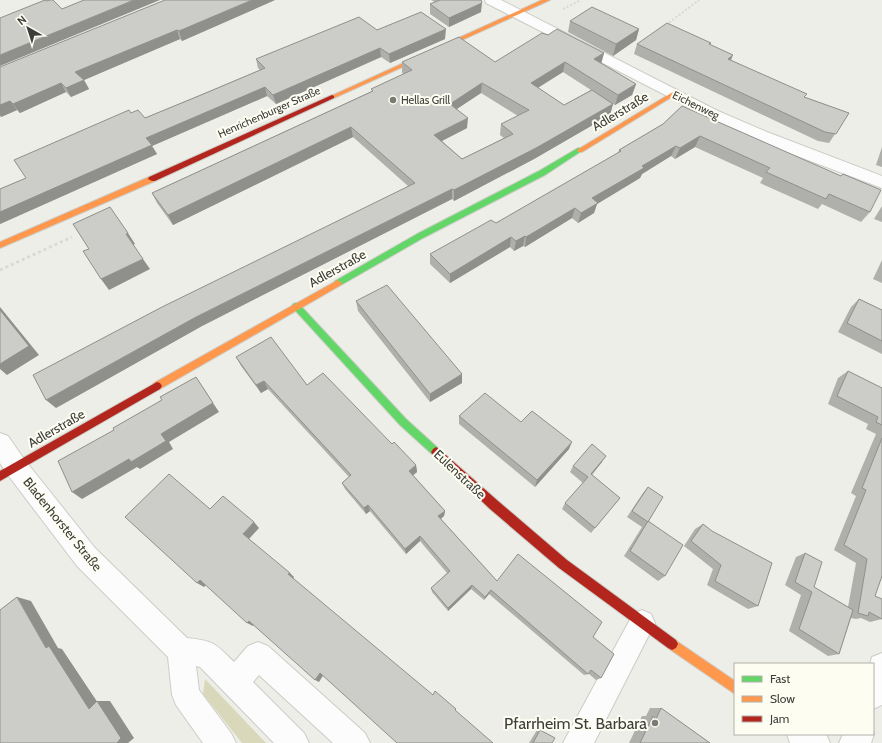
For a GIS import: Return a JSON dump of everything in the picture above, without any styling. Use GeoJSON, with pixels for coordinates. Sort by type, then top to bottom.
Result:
{"type":"FeatureCollection","features":[{"type":"Feature","properties":{"kind":"street","name":"Eichenweg"},"geometry":{"type":"LineString","coordinates":[[491,0],[673,94],[761,136],[882,182]]}},
{"type":"Feature","properties":{"kind":"street","name":"Henrichenburger Straße"},"geometry":{"type":"LineString","coordinates":[[0,245],[71,215],[547,0]]}},
{"type":"Feature","properties":{"kind":"street","name":"Adlerstraße"},"geometry":{"type":"LineString","coordinates":[[8,471],[420,236],[542,173],[673,94]]}},
{"type":"Feature","properties":{"kind":"street","name":"Eulenstraße"},"geometry":{"type":"LineString","coordinates":[[296,306],[403,422],[494,505],[563,564],[642,623],[734,687]]}},
{"type":"Feature","properties":{"kind":"street","name":"Bladenhorster Straße"},"geometry":{"type":"LineString","coordinates":[[0,443],[8,471],[86,557],[181,651]]}},
{"type":"Feature","properties":{"kind":"street"},"geometry":{"type":"LineString","coordinates":[[578,743],[642,623]]}},
{"type":"Feature","properties":{"kind":"street"},"geometry":{"type":"LineString","coordinates":[[221,743],[186,695],[181,651],[206,654],[294,743]]}},
{"type":"Feature","properties":{"kind":"street"},"geometry":{"type":"LineString","coordinates":[[234,682],[258,656],[355,743]]}},
{"type":"Feature","properties":{"kind":"street"},"geometry":{"type":"LineString","coordinates":[[874,692],[882,666]]}},
{"type":"Feature","properties":{"kind":"street"},"geometry":{"type":"LineString","coordinates":[[803,735],[815,743]]}},
{"type":"Feature","properties":{"kind":"path"},"geometry":{"type":"LineString","coordinates":[[660,30],[699,0]]}},
{"type":"Feature","properties":{"kind":"shaded area"},"geometry":{"type":"Polygon","coordinates":[[[205,679],[266,743],[242,743],[203,694],[205,679]]]}},
{"type":"Feature","properties":{"kind":"building"},"geometry":{"type":"Polygon","coordinates":[[[45,0],[53,0],[62,9],[84,0],[134,0],[0,55],[0,18],[45,0]]]}},
{"type":"Feature","properties":{"kind":"building"},"geometry":{"type":"Polygon","coordinates":[[[165,0],[252,0],[179,31],[177,30],[75,72],[84,80],[66,88],[61,83],[13,104],[10,101],[0,105],[0,67],[165,0]]]}},
{"type":"Feature","properties":{"kind":"building"},"geometry":{"type":"Polygon","coordinates":[[[440,0],[481,0],[482,3],[449,18],[430,4],[440,0]]]}},
{"type":"Feature","properties":{"kind":"building"},"geometry":{"type":"Polygon","coordinates":[[[592,7],[639,29],[616,44],[570,21],[592,7]]]}},
{"type":"Feature","properties":{"kind":"building"},"geometry":{"type":"Polygon","coordinates":[[[421,12],[446,29],[389,54],[380,48],[273,95],[265,87],[146,138],[152,145],[0,212],[0,189],[26,178],[14,160],[129,110],[131,113],[138,110],[145,118],[201,95],[265,68],[256,59],[359,17],[377,30],[421,12]]]}},
{"type":"Feature","properties":{"kind":"building"},"geometry":{"type":"Polygon","coordinates":[[[667,23],[733,55],[728,59],[807,94],[804,97],[849,113],[836,134],[825,132],[637,44],[667,23]]]}},
{"type":"Feature","properties":{"kind":"building"},"geometry":{"type":"Polygon","coordinates":[[[557,29],[604,53],[594,59],[636,84],[618,95],[565,62],[531,83],[564,105],[592,90],[613,104],[536,148],[454,190],[452,189],[196,317],[46,400],[33,375],[162,307],[415,183],[351,127],[168,215],[152,193],[373,91],[371,89],[412,70],[402,62],[459,37],[495,62],[542,33],[548,35],[557,29]],[[482,83],[450,104],[468,118],[434,135],[462,159],[513,134],[501,124],[529,110],[482,83]]]}},
{"type":"Feature","properties":{"kind":"building"},"geometry":{"type":"Polygon","coordinates":[[[682,106],[841,176],[843,174],[881,190],[870,212],[829,194],[826,199],[766,172],[770,168],[700,136],[680,148],[676,146],[642,166],[644,168],[592,198],[598,203],[581,213],[575,208],[526,237],[525,236],[516,241],[511,237],[450,274],[430,254],[491,220],[496,223],[621,151],[619,150],[663,124],[682,106]]]}},
{"type":"Feature","properties":{"kind":"building"},"geometry":{"type":"Polygon","coordinates":[[[110,207],[128,233],[126,234],[143,259],[101,279],[83,251],[89,249],[73,224],[110,207]]]}},
{"type":"Feature","properties":{"kind":"building"},"geometry":{"type":"Polygon","coordinates":[[[387,285],[462,374],[430,394],[356,301],[387,285]]]}},
{"type":"Feature","properties":{"kind":"building"},"geometry":{"type":"Polygon","coordinates":[[[859,299],[882,310],[882,341],[847,323],[859,299]]]}},
{"type":"Feature","properties":{"kind":"building"},"geometry":{"type":"Polygon","coordinates":[[[0,310],[29,346],[0,364],[0,310]]]}},
{"type":"Feature","properties":{"kind":"building"},"geometry":{"type":"Polygon","coordinates":[[[271,337],[307,385],[323,373],[392,444],[394,442],[416,465],[409,471],[445,511],[438,516],[497,581],[518,554],[602,622],[593,637],[614,654],[601,678],[591,670],[588,674],[491,590],[485,597],[472,585],[448,608],[431,588],[450,571],[420,536],[405,549],[368,505],[364,508],[342,483],[351,475],[264,381],[256,385],[236,357],[271,337]]]}},
{"type":"Feature","properties":{"kind":"building"},"geometry":{"type":"Polygon","coordinates":[[[848,371],[882,388],[882,425],[876,422],[878,417],[837,396],[848,371]]]}},
{"type":"Feature","properties":{"kind":"building"},"geometry":{"type":"Polygon","coordinates":[[[196,377],[213,403],[161,434],[166,441],[131,462],[129,459],[72,492],[58,461],[114,430],[113,428],[162,400],[160,397],[196,377]]]}},
{"type":"Feature","properties":{"kind":"building"},"geometry":{"type":"Polygon","coordinates":[[[485,393],[521,422],[532,411],[572,442],[537,480],[459,416],[485,393]]]}},
{"type":"Feature","properties":{"kind":"building"},"geometry":{"type":"Polygon","coordinates":[[[882,438],[882,576],[875,596],[882,599],[882,619],[869,612],[868,616],[858,613],[867,559],[844,545],[866,490],[862,488],[882,438]]]}},
{"type":"Feature","properties":{"kind":"building"},"geometry":{"type":"Polygon","coordinates":[[[592,444],[606,456],[591,474],[620,498],[595,528],[565,503],[588,477],[573,466],[592,444]]]}},
{"type":"Feature","properties":{"kind":"building"},"geometry":{"type":"Polygon","coordinates":[[[169,474],[210,509],[223,496],[254,522],[243,534],[290,573],[288,574],[433,695],[435,691],[493,743],[397,743],[320,673],[315,680],[249,621],[247,623],[200,580],[197,583],[125,517],[169,474]]]}},
{"type":"Feature","properties":{"kind":"building"},"geometry":{"type":"Polygon","coordinates":[[[648,487],[663,497],[648,522],[632,511],[648,487]]]}},
{"type":"Feature","properties":{"kind":"building"},"geometry":{"type":"Polygon","coordinates":[[[648,521],[683,545],[665,576],[630,551],[648,521]]]}},
{"type":"Feature","properties":{"kind":"building"},"geometry":{"type":"Polygon","coordinates":[[[703,524],[712,531],[772,563],[758,606],[715,581],[721,565],[691,541],[703,524]]]}},
{"type":"Feature","properties":{"kind":"building"},"geometry":{"type":"Polygon","coordinates":[[[805,553],[822,562],[814,587],[853,610],[839,654],[799,629],[812,592],[795,582],[805,553]]]}},
{"type":"Feature","properties":{"kind":"building"},"geometry":{"type":"Polygon","coordinates":[[[17,597],[46,648],[49,646],[89,709],[97,701],[121,738],[117,743],[0,743],[0,610],[17,597]]]}},
{"type":"Feature","properties":{"kind":"building","name":"Pfarrheim St. Barbara"},"geometry":{"type":"Polygon","coordinates":[[[661,708],[710,743],[640,743],[653,716],[656,719],[661,708]]]}},
{"type":"Feature","properties":{"kind":"building"},"geometry":{"type":"Polygon","coordinates":[[[540,730],[555,738],[552,743],[533,743],[540,730]]]}},
{"type":"Feature","properties":{"kind":"traffic: fast"},"geometry":{"type":"LineString","coordinates":[[338,283],[420,236],[542,173],[580,150]]}},
{"type":"Feature","properties":{"kind":"traffic: fast"},"geometry":{"type":"LineString","coordinates":[[296,306],[403,422],[436,452]]}},
{"type":"Feature","properties":{"kind":"traffic: slow"},"geometry":{"type":"LineString","coordinates":[[332,97],[547,0]]}},
{"type":"Feature","properties":{"kind":"traffic: slow"},"geometry":{"type":"LineString","coordinates":[[580,150],[673,94]]}},
{"type":"Feature","properties":{"kind":"traffic: slow"},"geometry":{"type":"LineString","coordinates":[[0,245],[152,179]]}},
{"type":"Feature","properties":{"kind":"traffic: slow"},"geometry":{"type":"LineString","coordinates":[[157,386],[338,283]]}},
{"type":"Feature","properties":{"kind":"traffic: slow"},"geometry":{"type":"LineString","coordinates":[[672,644],[734,687]]}},
{"type":"Feature","properties":{"kind":"traffic: jam"},"geometry":{"type":"LineString","coordinates":[[152,179],[332,97]]}},
{"type":"Feature","properties":{"kind":"traffic: jam"},"geometry":{"type":"LineString","coordinates":[[0,476],[157,386]]}},
{"type":"Feature","properties":{"kind":"traffic: jam"},"geometry":{"type":"LineString","coordinates":[[436,452],[494,505],[563,564],[672,644]]}},
{"type":"Feature","properties":{"kind":"place","name":"Hellas Grill"},"geometry":{"type":"Point","coordinates":[393,100]}},
{"type":"Feature","properties":{"kind":"place","name":"Pfarrheim St. Barbara"},"geometry":{"type":"Point","coordinates":[655,723]}}]}
